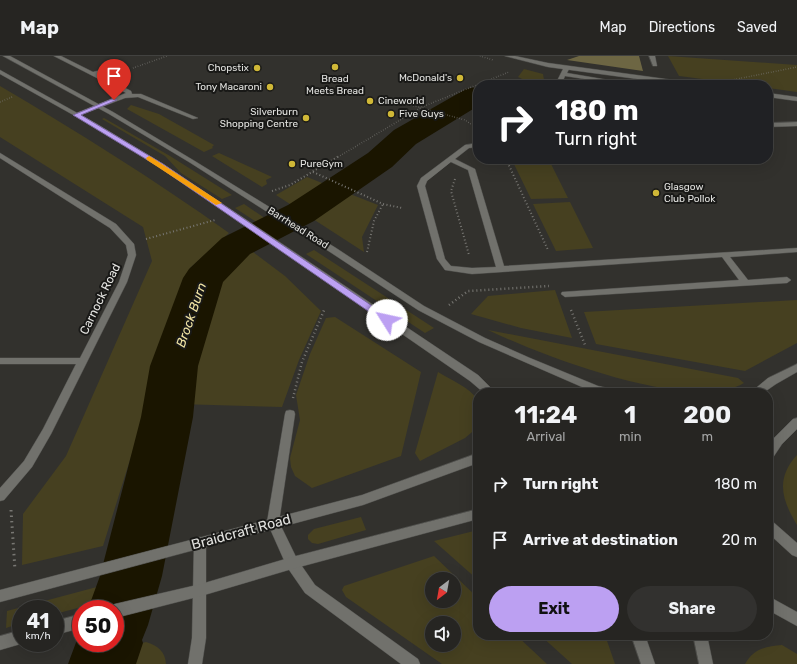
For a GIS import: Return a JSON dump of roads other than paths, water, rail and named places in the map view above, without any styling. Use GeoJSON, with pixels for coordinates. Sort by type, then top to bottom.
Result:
{"type":"FeatureCollection","features":[{"type":"Feature","properties":{"kind":"street","name":"Barrhead Road"},"geometry":{"type":"LineString","coordinates":[[6,56],[191,161],[263,205],[398,294],[457,327],[526,360],[594,388]]}},
{"type":"Feature","properties":{"kind":"street"},"geometry":{"type":"LineString","coordinates":[[59,56],[129,92],[129,96]]}},
{"type":"Feature","properties":{"kind":"street"},"geometry":{"type":"LineString","coordinates":[[508,56],[526,61],[567,68],[657,80]]}},
{"type":"Feature","properties":{"kind":"street"},"geometry":{"type":"LineString","coordinates":[[652,56],[655,65]]}},
{"type":"Feature","properties":{"kind":"street"},"geometry":{"type":"LineString","coordinates":[[93,74],[118,66]]}},
{"type":"Feature","properties":{"kind":"street"},"geometry":{"type":"LineString","coordinates":[[560,80],[567,68]]}},
{"type":"Feature","properties":{"kind":"street","name":"Barrhead Road"},"geometry":{"type":"LineString","coordinates":[[0,72],[161,165],[307,263],[474,378],[485,388]]}},
{"type":"Feature","properties":{"kind":"street"},"geometry":{"type":"LineString","coordinates":[[563,74],[602,80]]}},
{"type":"Feature","properties":{"kind":"street"},"geometry":{"type":"LineString","coordinates":[[76,115],[124,96],[139,95],[195,118]]}},
{"type":"Feature","properties":{"kind":"street"},"geometry":{"type":"LineString","coordinates":[[773,96],[797,99]]}},
{"type":"Feature","properties":{"kind":"street"},"geometry":{"type":"LineString","coordinates":[[773,125],[797,124]]}},
{"type":"Feature","properties":{"kind":"street"},"geometry":{"type":"LineString","coordinates":[[473,146],[467,146],[424,180],[421,186],[441,259],[448,268],[472,271],[797,250]]}},
{"type":"Feature","properties":{"kind":"street","name":"Carnock Road"},"geometry":{"type":"LineString","coordinates":[[0,155],[113,226],[130,244],[132,255],[129,266],[82,361],[28,464],[0,496]]}},
{"type":"Feature","properties":{"kind":"street"},"geometry":{"type":"LineString","coordinates":[[451,160],[469,167],[501,269]]}},
{"type":"Feature","properties":{"kind":"street"},"geometry":{"type":"LineString","coordinates":[[724,255],[746,283]]}},
{"type":"Feature","properties":{"kind":"street"},"geometry":{"type":"LineString","coordinates":[[565,294],[787,280]]}},
{"type":"Feature","properties":{"kind":"street"},"geometry":{"type":"LineString","coordinates":[[0,361],[82,361]]}},
{"type":"Feature","properties":{"kind":"street"},"geometry":{"type":"LineString","coordinates":[[762,388],[797,368]]}},
{"type":"Feature","properties":{"kind":"street"},"geometry":{"type":"LineString","coordinates":[[290,414],[273,522],[292,564],[310,590],[413,664]]}},
{"type":"Feature","properties":{"kind":"street"},"geometry":{"type":"LineString","coordinates":[[773,448],[778,441],[797,422]]}},
{"type":"Feature","properties":{"kind":"street","name":"Braidcraft Road"},"geometry":{"type":"LineString","coordinates":[[0,596],[273,522],[363,500],[473,460]]}},
{"type":"Feature","properties":{"kind":"street"},"geometry":{"type":"LineString","coordinates":[[124,609],[200,590],[473,515]]}},
{"type":"Feature","properties":{"kind":"street"},"geometry":{"type":"LineString","coordinates":[[773,529],[797,551]]}},
{"type":"Feature","properties":{"kind":"street"},"geometry":{"type":"LineString","coordinates":[[194,664],[199,638],[200,543]]}},
{"type":"Feature","properties":{"kind":"street"},"geometry":{"type":"LineString","coordinates":[[773,606],[797,619]]}},
{"type":"Feature","properties":{"kind":"street"},"geometry":{"type":"LineString","coordinates":[[0,643],[12,640]]}},
{"type":"Feature","properties":{"kind":"street"},"geometry":{"type":"LineString","coordinates":[[640,640],[648,664]]}},
{"type":"Feature","properties":{"kind":"street"},"geometry":{"type":"LineString","coordinates":[[701,640],[706,664]]}},
{"type":"Feature","properties":{"kind":"waterway","name":"Brock Burn"},"geometry":{"type":"LineString","coordinates":[[123,600],[131,576],[167,417],[174,366],[204,278],[236,246],[301,213],[380,160],[405,137],[473,97]]}},
{"type":"Feature","properties":{"kind":"waterway","name":"Brock Burn"},"geometry":{"type":"LineString","coordinates":[[102,664],[106,652]]}},
{"type":"Feature","properties":{"kind":"place","name":"Bread Meets Bread"},"geometry":{"type":"Point","coordinates":[335,67]}},
{"type":"Feature","properties":{"kind":"place","name":"Chopstix"},"geometry":{"type":"Point","coordinates":[257,68]}},
{"type":"Feature","properties":{"kind":"place","name":"McDonald's"},"geometry":{"type":"Point","coordinates":[460,78]}},
{"type":"Feature","properties":{"kind":"place","name":"Tony Macaroni"},"geometry":{"type":"Point","coordinates":[270,87]}},
{"type":"Feature","properties":{"kind":"place","name":"Cineworld"},"geometry":{"type":"Point","coordinates":[370,101]}},
{"type":"Feature","properties":{"kind":"place","name":"Five Guys"},"geometry":{"type":"Point","coordinates":[391,114]}},
{"type":"Feature","properties":{"kind":"place","name":"Silverburn Shopping Centre"},"geometry":{"type":"Point","coordinates":[306,118]}},
{"type":"Feature","properties":{"kind":"place","name":"PureGym"},"geometry":{"type":"Point","coordinates":[292,164]}},
{"type":"Feature","properties":{"kind":"place","name":"Glasgow Club Pollok"},"geometry":{"type":"Point","coordinates":[656,193]}}]}
